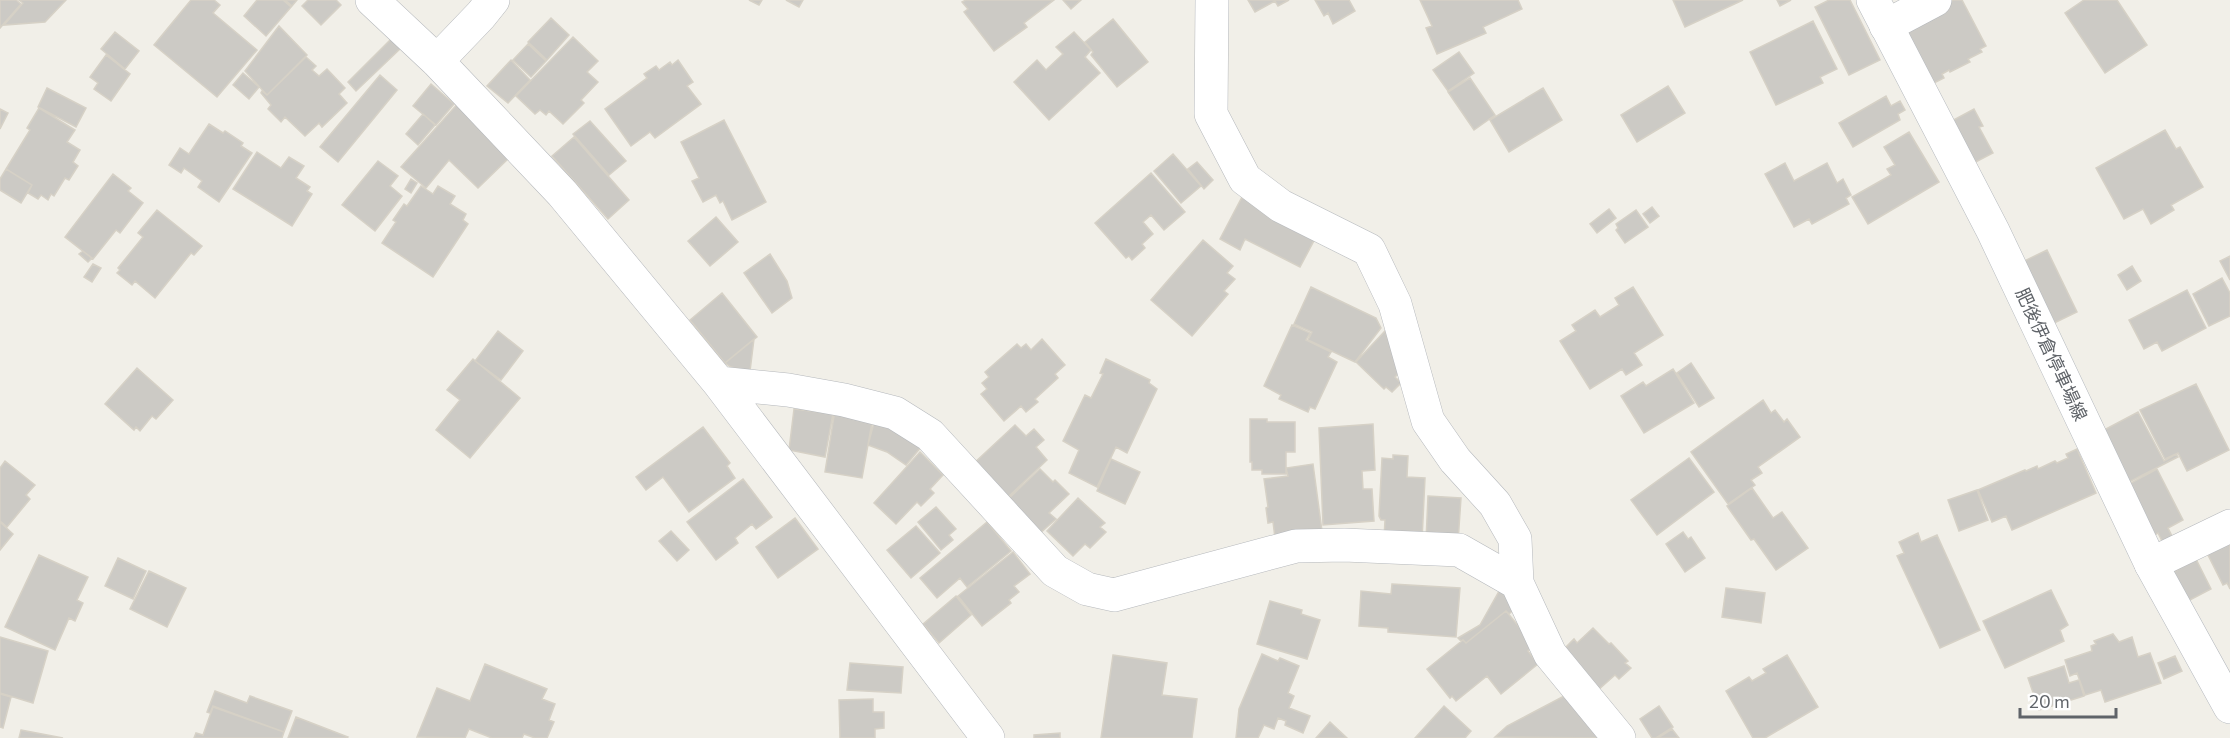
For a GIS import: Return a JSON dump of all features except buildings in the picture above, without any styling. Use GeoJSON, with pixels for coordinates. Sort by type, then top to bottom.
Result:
{"type":"FeatureCollection","features":[{"type":"Feature","properties":{"kind":"street"},"geometry":{"type":"LineString","coordinates":[[372,0],[437,61],[562,193],[719,383],[988,738]]}},
{"type":"Feature","properties":{"kind":"street"},"geometry":{"type":"LineString","coordinates":[[437,61],[482,15],[493,0]]}},
{"type":"Feature","properties":{"kind":"street"},"geometry":{"type":"LineString","coordinates":[[1212,0],[1211,114],[1245,178],[1281,206],[1369,250],[1395,304],[1428,421],[1455,460],[1495,504],[1515,539],[1516,583],[1550,654],[1619,738]]}},
{"type":"Feature","properties":{"kind":"street"},"geometry":{"type":"LineString","coordinates":[[1879,13],[1935,0]]}},
{"type":"Feature","properties":{"kind":"street","name":"肥後伊倉停車場線"},"geometry":{"type":"LineString","coordinates":[[1879,13],[1993,231],[2151,564],[2230,707]]}},
{"type":"Feature","properties":{"kind":"street"},"geometry":{"type":"LineString","coordinates":[[719,383],[788,390],[844,400],[895,413],[930,435],[1055,571],[1096,591],[1114,595],[1296,546],[1344,545],[1459,550],[1516,583]]}},
{"type":"Feature","properties":{"kind":"street"},"geometry":{"type":"LineString","coordinates":[[2151,564],[2230,526]]}}]}
